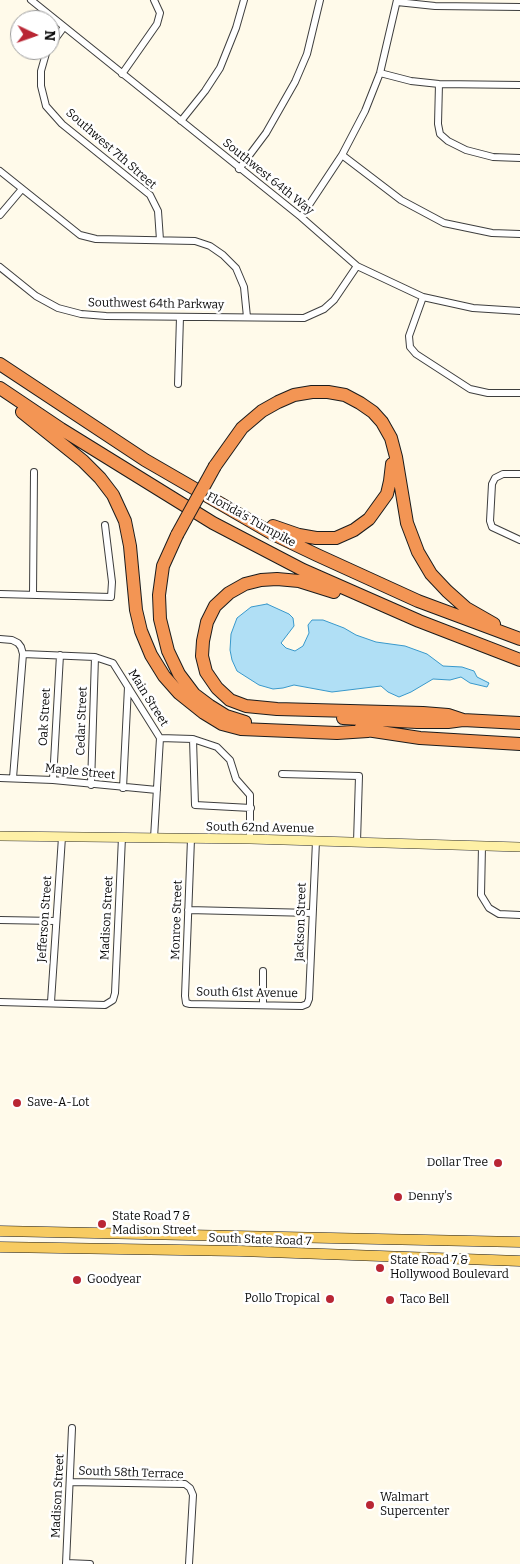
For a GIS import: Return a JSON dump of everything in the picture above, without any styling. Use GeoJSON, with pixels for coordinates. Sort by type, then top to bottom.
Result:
{"type":"FeatureCollection","features":[{"type":"Feature","properties":{"kind":"highway","name":"Florida's Turnpike"},"geometry":{"type":"LineString","coordinates":[[0,364],[145,460],[237,514],[372,581],[467,620],[520,639]]}},
{"type":"Feature","properties":{"kind":"highway","name":"Florida's Turnpike"},"geometry":{"type":"LineString","coordinates":[[0,388],[61,429],[213,523],[303,570],[419,621],[520,660]]}},
{"type":"Feature","properties":{"kind":"highway"},"geometry":{"type":"LineString","coordinates":[[520,639],[466,608],[447,592],[431,574],[418,552],[407,523],[391,438],[382,422],[373,412],[345,395],[312,392],[294,395],[262,411],[242,428],[163,566],[159,595],[160,619],[168,651],[179,674],[194,694],[226,716],[244,722],[338,725],[368,731],[427,738],[520,744]]}},
{"type":"Feature","properties":{"kind":"highway"},"geometry":{"type":"LineString","coordinates":[[0,395],[83,461],[100,478],[112,495],[125,520],[136,610],[141,631],[151,655],[164,676],[179,693],[204,713],[222,724],[241,729],[337,733],[368,731]]}},
{"type":"Feature","properties":{"kind":"highway"},"geometry":{"type":"LineString","coordinates":[[218,469],[249,431],[276,410],[307,398],[323,396],[340,399],[357,406],[381,428],[388,441],[392,468],[387,494],[369,519],[354,530],[336,538],[316,538],[299,535],[237,514]]}},
{"type":"Feature","properties":{"kind":"highway"},"geometry":{"type":"LineString","coordinates":[[180,537],[168,575],[165,592],[167,621],[175,649],[188,674],[200,691],[216,703],[230,710],[246,714],[417,722],[463,720],[520,723]]}},
{"type":"Feature","properties":{"kind":"highway"},"geometry":{"type":"LineString","coordinates":[[419,621],[371,607],[299,581],[261,580],[245,584],[229,592],[215,606],[207,622],[202,656],[206,672],[217,688],[230,700],[246,706],[277,709],[423,713],[448,715],[463,720]]}},
{"type":"Feature","properties":{"kind":"main road","name":"South State Road 7"},"geometry":{"type":"LineString","coordinates":[[0,1231],[520,1242]]}},
{"type":"Feature","properties":{"kind":"main road"},"geometry":{"type":"LineString","coordinates":[[37,1248],[53,1232]]}},
{"type":"Feature","properties":{"kind":"main road"},"geometry":{"type":"LineString","coordinates":[[37,1248],[68,1232]]}},
{"type":"Feature","properties":{"kind":"main road","name":"South State Road 7"},"geometry":{"type":"LineString","coordinates":[[0,1248],[240,1251],[520,1261]]}},
{"type":"Feature","properties":{"kind":"street","name":"Southwest 64th Way"},"geometry":{"type":"LineString","coordinates":[[31,0],[301,217],[357,266],[423,297],[473,308],[520,311]]}},
{"type":"Feature","properties":{"kind":"street"},"geometry":{"type":"LineString","coordinates":[[122,74],[157,24],[160,13],[154,0]]}},
{"type":"Feature","properties":{"kind":"street"},"geometry":{"type":"LineString","coordinates":[[181,121],[205,91],[220,68],[236,28],[244,0]]}},
{"type":"Feature","properties":{"kind":"street"},"geometry":{"type":"LineString","coordinates":[[239,169],[266,134],[295,82],[307,54],[320,0]]}},
{"type":"Feature","properties":{"kind":"street"},"geometry":{"type":"LineString","coordinates":[[301,217],[342,155],[365,111],[380,73],[397,1],[435,6],[520,7]]}},
{"type":"Feature","properties":{"kind":"street"},"geometry":{"type":"LineString","coordinates":[[60,32],[64,27]]}},
{"type":"Feature","properties":{"kind":"street","name":"Southwest 7th Street"},"geometry":{"type":"LineString","coordinates":[[44,60],[40,86],[46,106],[62,124],[150,195],[158,211],[160,240]]}},
{"type":"Feature","properties":{"kind":"street"},"geometry":{"type":"LineString","coordinates":[[380,73],[411,81],[438,84],[520,85]]}},
{"type":"Feature","properties":{"kind":"street"},"geometry":{"type":"LineString","coordinates":[[438,84],[438,124],[440,134],[448,141],[466,150],[493,157],[520,158]]}},
{"type":"Feature","properties":{"kind":"street"},"geometry":{"type":"LineString","coordinates":[[342,155],[401,200],[444,223],[492,234],[520,234]]}},
{"type":"Feature","properties":{"kind":"street"},"geometry":{"type":"LineString","coordinates":[[0,171],[80,235],[96,239],[195,241],[210,246],[223,255],[236,268],[244,287],[247,317]]}},
{"type":"Feature","properties":{"kind":"street"},"geometry":{"type":"LineString","coordinates":[[0,215],[22,189]]}},
{"type":"Feature","properties":{"kind":"street","name":"Southwest 64th Parkway"},"geometry":{"type":"LineString","coordinates":[[0,267],[36,296],[58,308],[81,314],[106,316],[304,318],[324,310],[334,300],[357,266]]}},
{"type":"Feature","properties":{"kind":"street"},"geometry":{"type":"LineString","coordinates":[[423,297],[409,336],[410,346],[416,354],[470,389],[488,393],[520,393]]}},
{"type":"Feature","properties":{"kind":"street"},"geometry":{"type":"LineString","coordinates":[[178,384],[180,317]]}},
{"type":"Feature","properties":{"kind":"street"},"geometry":{"type":"LineString","coordinates":[[33,594],[34,472]]}},
{"type":"Feature","properties":{"kind":"street"},"geometry":{"type":"LineString","coordinates":[[520,474],[503,474],[495,478],[492,484],[490,521],[492,527],[520,540]]}},
{"type":"Feature","properties":{"kind":"street"},"geometry":{"type":"LineString","coordinates":[[0,594],[111,597],[112,582],[105,525]]}},
{"type":"Feature","properties":{"kind":"street"},"geometry":{"type":"LineString","coordinates":[[0,639],[12,640],[21,647],[23,654],[13,778]]}},
{"type":"Feature","properties":{"kind":"street","name":"Main Street"},"geometry":{"type":"LineString","coordinates":[[23,654],[95,658],[113,663],[160,738],[154,838]]}},
{"type":"Feature","properties":{"kind":"street","name":"Oak Street"},"geometry":{"type":"LineString","coordinates":[[53,780],[60,655]]}},
{"type":"Feature","properties":{"kind":"street","name":"Cedar Street"},"geometry":{"type":"LineString","coordinates":[[91,785],[95,658]]}},
{"type":"Feature","properties":{"kind":"street"},"geometry":{"type":"LineString","coordinates":[[123,788],[128,687]]}},
{"type":"Feature","properties":{"kind":"street"},"geometry":{"type":"LineString","coordinates":[[160,738],[193,739],[218,747],[230,760],[236,779],[250,795],[250,839]]}},
{"type":"Feature","properties":{"kind":"street"},"geometry":{"type":"LineString","coordinates":[[193,739],[195,805],[251,808]]}},
{"type":"Feature","properties":{"kind":"street"},"geometry":{"type":"LineString","coordinates":[[282,774],[359,776],[357,842]]}},
{"type":"Feature","properties":{"kind":"street","name":"Maple Street"},"geometry":{"type":"LineString","coordinates":[[0,778],[53,780],[157,790]]}},
{"type":"Feature","properties":{"kind":"street","name":"South 62nd Avenue"},"geometry":{"type":"LineString","coordinates":[[0,836],[250,839],[520,847]]}},
{"type":"Feature","properties":{"kind":"street","name":"Jefferson Street"},"geometry":{"type":"LineString","coordinates":[[51,1002],[62,837]]}},
{"type":"Feature","properties":{"kind":"street","name":"Madison Street"},"geometry":{"type":"LineString","coordinates":[[51,1002],[105,1005],[113,1000],[115,993],[122,837]]}},
{"type":"Feature","properties":{"kind":"street","name":"Monroe Street"},"geometry":{"type":"LineString","coordinates":[[186,1003],[191,839]]}},
{"type":"Feature","properties":{"kind":"street","name":"Jackson Street"},"geometry":{"type":"LineString","coordinates":[[307,1004],[309,999],[316,841]]}},
{"type":"Feature","properties":{"kind":"street"},"geometry":{"type":"LineString","coordinates":[[482,846],[482,895],[489,908],[499,914],[520,915]]}},
{"type":"Feature","properties":{"kind":"street"},"geometry":{"type":"LineString","coordinates":[[188,910],[312,913]]}},
{"type":"Feature","properties":{"kind":"street"},"geometry":{"type":"LineString","coordinates":[[0,920],[55,921]]}},
{"type":"Feature","properties":{"kind":"street"},"geometry":{"type":"LineString","coordinates":[[263,971],[263,1005]]}},
{"type":"Feature","properties":{"kind":"street"},"geometry":{"type":"LineString","coordinates":[[0,1002],[51,1002]]}},
{"type":"Feature","properties":{"kind":"street","name":"South 61st Avenue"},"geometry":{"type":"LineString","coordinates":[[186,1003],[302,1006],[307,1004]]}},
{"type":"Feature","properties":{"kind":"street","name":"Madison Street"},"geometry":{"type":"LineString","coordinates":[[66,1564],[72,1428]]}},
{"type":"Feature","properties":{"kind":"street","name":"South 58th Terrace"},"geometry":{"type":"LineString","coordinates":[[70,1482],[184,1484],[190,1488],[193,1494],[189,1564]]}},
{"type":"Feature","properties":{"kind":"street"},"geometry":{"type":"LineString","coordinates":[[66,1564],[90,1564]]}},
{"type":"Feature","properties":{"kind":"water"},"geometry":{"type":"Polygon","coordinates":[[[267,604],[289,614],[293,618],[294,626],[281,643],[286,648],[295,651],[303,646],[309,633],[308,625],[312,620],[323,620],[376,642],[405,646],[427,654],[443,666],[462,667],[474,671],[477,677],[489,683],[487,687],[470,683],[461,677],[450,680],[433,679],[399,697],[381,686],[332,692],[294,685],[273,689],[259,685],[237,671],[230,650],[231,634],[237,618],[251,607],[267,604]]]}},
{"type":"Feature","properties":{"kind":"place","name":"Save-A-Lot"},"geometry":{"type":"Point","coordinates":[17,1103]}},
{"type":"Feature","properties":{"kind":"place","name":"Dollar Tree"},"geometry":{"type":"Point","coordinates":[498,1163]}},
{"type":"Feature","properties":{"kind":"place","name":"Denny's"},"geometry":{"type":"Point","coordinates":[398,1197]}},
{"type":"Feature","properties":{"kind":"place","name":"State Road 7 & Madison Street"},"geometry":{"type":"Point","coordinates":[102,1224]}},
{"type":"Feature","properties":{"kind":"place","name":"State Road 7 & Hollywood Boulevard"},"geometry":{"type":"Point","coordinates":[380,1268]}},
{"type":"Feature","properties":{"kind":"place","name":"Goodyear"},"geometry":{"type":"Point","coordinates":[77,1280]}},
{"type":"Feature","properties":{"kind":"place","name":"Pollo Tropical"},"geometry":{"type":"Point","coordinates":[330,1299]}},
{"type":"Feature","properties":{"kind":"place","name":"Taco Bell"},"geometry":{"type":"Point","coordinates":[390,1300]}},
{"type":"Feature","properties":{"kind":"place","name":"Walmart Supercenter"},"geometry":{"type":"Point","coordinates":[370,1505]}}]}
